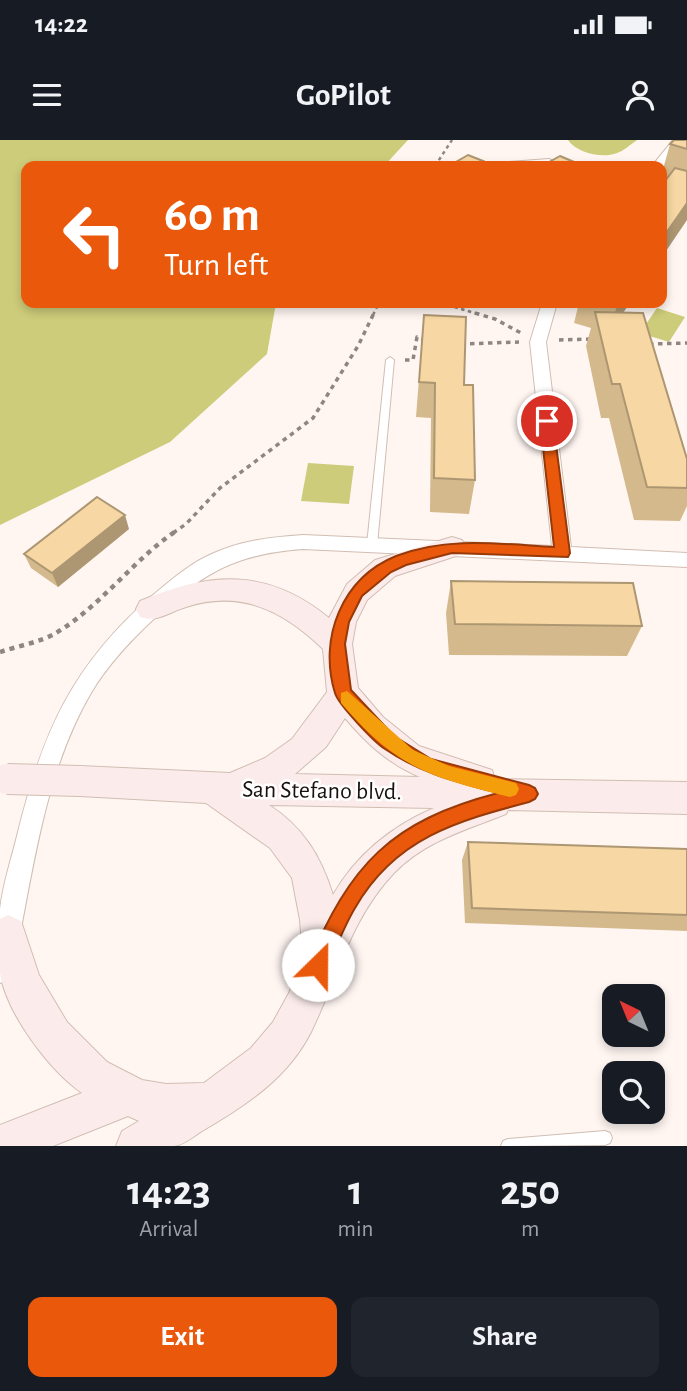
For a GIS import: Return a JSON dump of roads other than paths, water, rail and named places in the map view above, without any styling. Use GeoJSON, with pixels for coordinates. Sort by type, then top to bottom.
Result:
{"type":"FeatureCollection","features":[{"type":"Feature","properties":{"kind":"main road"},"geometry":{"type":"LineString","coordinates":[[452,547],[403,560],[370,579],[347,607],[337,644],[343,693],[372,727],[407,755],[447,773],[529,794]]}},
{"type":"Feature","properties":{"kind":"main road"},"geometry":{"type":"LineString","coordinates":[[150,609],[200,590],[240,589],[289,605],[314,621],[337,644]]}},
{"type":"Feature","properties":{"kind":"main road"},"geometry":{"type":"LineString","coordinates":[[212,788],[271,773],[295,758],[316,738],[343,693]]}},
{"type":"Feature","properties":{"kind":"main road","name":"San Stefano blvd."},"geometry":{"type":"LineString","coordinates":[[3,778],[212,788],[687,798]]}},
{"type":"Feature","properties":{"kind":"main road"},"geometry":{"type":"LineString","coordinates":[[212,788],[254,812],[281,834],[302,859],[316,894],[320,914],[318,965]]}},
{"type":"Feature","properties":{"kind":"main road"},"geometry":{"type":"LineString","coordinates":[[137,1146],[247,1080],[281,1044],[296,1021],[347,902],[360,884],[400,844],[418,831],[457,812],[529,794]]}},
{"type":"Feature","properties":{"kind":"main road"},"geometry":{"type":"LineString","coordinates":[[3,950],[49,1028],[78,1061],[109,1087],[126,1096],[164,1105],[210,1104]]}},
{"type":"Feature","properties":{"kind":"main road"},"geometry":{"type":"LineString","coordinates":[[1,1146],[126,1096]]}},
{"type":"Feature","properties":{"kind":"street"},"geometry":{"type":"LineString","coordinates":[[661,161],[679,140]]}},
{"type":"Feature","properties":{"kind":"street"},"geometry":{"type":"LineString","coordinates":[[548,308],[538,342],[562,553]]}},
{"type":"Feature","properties":{"kind":"street"},"geometry":{"type":"LineString","coordinates":[[3,950],[38,805],[58,739],[82,687],[111,648],[150,609],[207,564],[245,547],[303,541],[687,560]]}},
{"type":"Feature","properties":{"kind":"lane"},"geometry":{"type":"LineString","coordinates":[[372,545],[390,360]]}},
{"type":"Feature","properties":{"kind":"lane"},"geometry":{"type":"LineString","coordinates":[[508,1146],[605,1138]]}}]}
